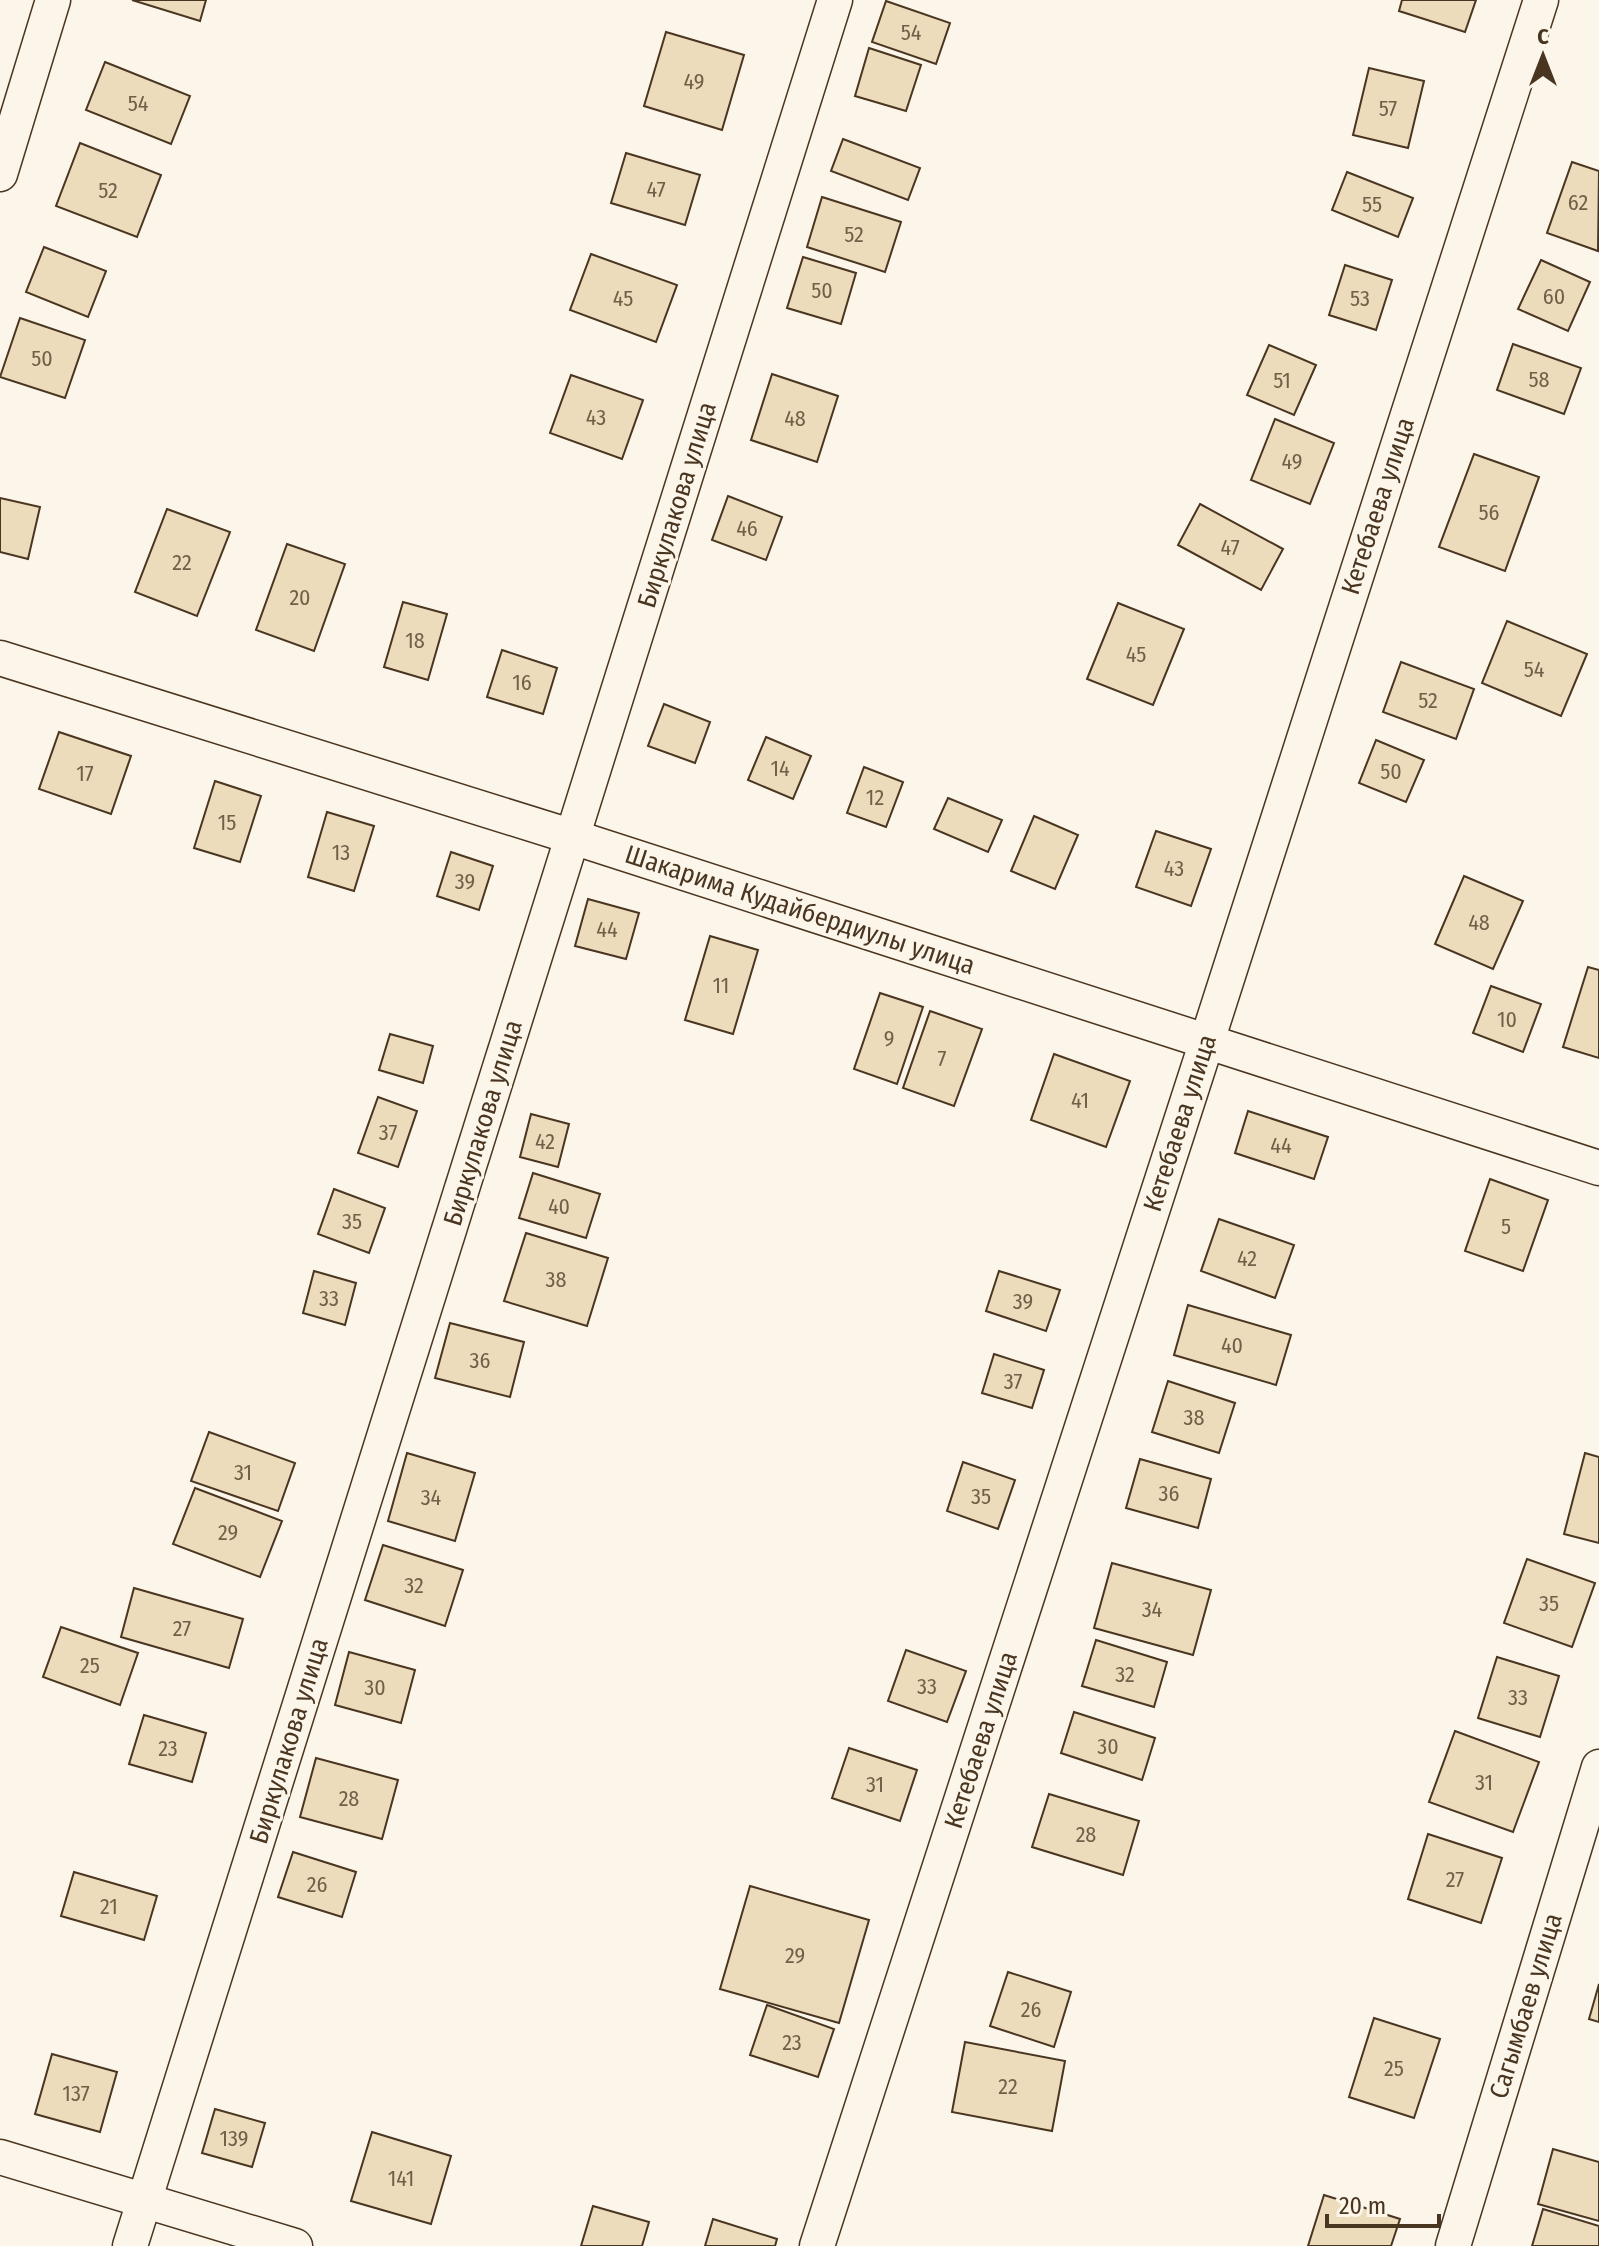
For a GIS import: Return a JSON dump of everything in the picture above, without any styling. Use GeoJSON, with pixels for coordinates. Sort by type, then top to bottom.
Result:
{"type":"FeatureCollection","features":[{"type":"Feature","properties":{"kind":"street"},"geometry":{"type":"LineString","coordinates":[[0,174],[53,0]]}},
{"type":"Feature","properties":{"kind":"street","name":"Биркулакова улица"},"geometry":{"type":"LineString","coordinates":[[130,2246],[835,0]]}},
{"type":"Feature","properties":{"kind":"street","name":"Кетебаева улица"},"geometry":{"type":"LineString","coordinates":[[817,2246],[1541,0]]}},
{"type":"Feature","properties":{"kind":"street","name":"Шакарима Кудайбердиулы улица"},"geometry":{"type":"LineString","coordinates":[[0,658],[573,837],[1599,1168]]}},
{"type":"Feature","properties":{"kind":"street","name":"Сагымбаев улица"},"geometry":{"type":"LineString","coordinates":[[1453,2246],[1599,1767]]}},
{"type":"Feature","properties":{"kind":"street"},"geometry":{"type":"LineString","coordinates":[[0,2157],[295,2246]]}},
{"type":"Feature","properties":{"kind":"building"},"geometry":{"type":"Polygon","coordinates":[[[132,0],[206,0],[200,21],[132,0]]]}},
{"type":"Feature","properties":{"kind":"building"},"geometry":{"type":"Polygon","coordinates":[[[1402,0],[1476,0],[1465,32],[1399,11],[1402,0]]]}},
{"type":"Feature","properties":{"kind":"building"},"geometry":{"type":"Polygon","coordinates":[[[886,1],[950,23],[936,64],[872,42],[886,1]]]}},
{"type":"Feature","properties":{"kind":"building"},"geometry":{"type":"Polygon","coordinates":[[[666,32],[744,55],[722,130],[644,106],[666,32]]]}},
{"type":"Feature","properties":{"kind":"building"},"geometry":{"type":"Polygon","coordinates":[[[869,48],[921,65],[906,111],[855,96],[869,48]]]}},
{"type":"Feature","properties":{"kind":"building"},"geometry":{"type":"Polygon","coordinates":[[[105,62],[190,96],[171,144],[86,110],[105,62]]]}},
{"type":"Feature","properties":{"kind":"building"},"geometry":{"type":"Polygon","coordinates":[[[1369,68],[1424,81],[1408,148],[1353,135],[1369,68]]]}},
{"type":"Feature","properties":{"kind":"building"},"geometry":{"type":"Polygon","coordinates":[[[843,139],[920,168],[908,200],[831,171],[843,139]]]}},
{"type":"Feature","properties":{"kind":"building"},"geometry":{"type":"Polygon","coordinates":[[[80,143],[161,175],[137,237],[56,206],[80,143]]]}},
{"type":"Feature","properties":{"kind":"building"},"geometry":{"type":"Polygon","coordinates":[[[626,153],[700,175],[685,225],[611,203],[626,153]]]}},
{"type":"Feature","properties":{"kind":"building"},"geometry":{"type":"Polygon","coordinates":[[[1572,162],[1599,171],[1598,251],[1547,233],[1572,162]]]}},
{"type":"Feature","properties":{"kind":"building"},"geometry":{"type":"Polygon","coordinates":[[[1347,172],[1413,198],[1398,237],[1332,210],[1347,172]]]}},
{"type":"Feature","properties":{"kind":"building"},"geometry":{"type":"Polygon","coordinates":[[[822,197],[901,222],[885,272],[807,247],[822,197]]]}},
{"type":"Feature","properties":{"kind":"building"},"geometry":{"type":"Polygon","coordinates":[[[44,247],[106,271],[88,317],[26,292],[44,247]]]}},
{"type":"Feature","properties":{"kind":"building"},"geometry":{"type":"Polygon","coordinates":[[[591,254],[677,285],[656,342],[570,310],[591,254]]]}},
{"type":"Feature","properties":{"kind":"building"},"geometry":{"type":"Polygon","coordinates":[[[803,257],[856,273],[841,324],[787,308],[803,257]]]}},
{"type":"Feature","properties":{"kind":"building"},"geometry":{"type":"Polygon","coordinates":[[[1541,260],[1590,282],[1568,331],[1518,309],[1541,260]]]}},
{"type":"Feature","properties":{"kind":"building"},"geometry":{"type":"Polygon","coordinates":[[[1345,265],[1392,280],[1376,330],[1329,315],[1345,265]]]}},
{"type":"Feature","properties":{"kind":"building"},"geometry":{"type":"Polygon","coordinates":[[[20,318],[85,340],[65,398],[0,377],[20,318]]]}},
{"type":"Feature","properties":{"kind":"building"},"geometry":{"type":"Polygon","coordinates":[[[1513,344],[1581,368],[1564,414],[1497,390],[1513,344]]]}},
{"type":"Feature","properties":{"kind":"building"},"geometry":{"type":"Polygon","coordinates":[[[1269,345],[1316,365],[1294,415],[1247,395],[1269,345]]]}},
{"type":"Feature","properties":{"kind":"building"},"geometry":{"type":"Polygon","coordinates":[[[772,374],[838,396],[817,462],[751,440],[772,374]]]}},
{"type":"Feature","properties":{"kind":"building"},"geometry":{"type":"Polygon","coordinates":[[[571,375],[643,400],[622,459],[550,433],[571,375]]]}},
{"type":"Feature","properties":{"kind":"building"},"geometry":{"type":"Polygon","coordinates":[[[1275,419],[1334,443],[1310,504],[1251,480],[1275,419]]]}},
{"type":"Feature","properties":{"kind":"building"},"geometry":{"type":"Polygon","coordinates":[[[1474,454],[1539,477],[1505,571],[1439,547],[1474,454]]]}},
{"type":"Feature","properties":{"kind":"building"},"geometry":{"type":"Polygon","coordinates":[[[728,496],[782,517],[766,560],[712,540],[728,496]]]}},
{"type":"Feature","properties":{"kind":"building"},"geometry":{"type":"Polygon","coordinates":[[[0,498],[40,507],[28,559],[0,552],[0,498]]]}},
{"type":"Feature","properties":{"kind":"building"},"geometry":{"type":"Polygon","coordinates":[[[1200,504],[1283,549],[1261,590],[1178,545],[1200,504]]]}},
{"type":"Feature","properties":{"kind":"building"},"geometry":{"type":"Polygon","coordinates":[[[167,509],[230,532],[197,616],[135,592],[167,509]]]}},
{"type":"Feature","properties":{"kind":"building"},"geometry":{"type":"Polygon","coordinates":[[[287,544],[345,564],[314,651],[256,630],[287,544]]]}},
{"type":"Feature","properties":{"kind":"building"},"geometry":{"type":"Polygon","coordinates":[[[403,602],[447,614],[428,680],[384,667],[403,602]]]}},
{"type":"Feature","properties":{"kind":"building"},"geometry":{"type":"Polygon","coordinates":[[[1118,603],[1184,629],[1153,705],[1087,679],[1118,603]]]}},
{"type":"Feature","properties":{"kind":"building"},"geometry":{"type":"Polygon","coordinates":[[[1507,621],[1587,654],[1561,716],[1482,683],[1507,621]]]}},
{"type":"Feature","properties":{"kind":"building"},"geometry":{"type":"Polygon","coordinates":[[[502,650],[557,668],[543,714],[487,697],[502,650]]]}},
{"type":"Feature","properties":{"kind":"building"},"geometry":{"type":"Polygon","coordinates":[[[1401,662],[1474,689],[1456,739],[1383,712],[1401,662]]]}},
{"type":"Feature","properties":{"kind":"building"},"geometry":{"type":"Polygon","coordinates":[[[664,704],[710,722],[695,763],[648,746],[664,704]]]}},
{"type":"Feature","properties":{"kind":"building"},"geometry":{"type":"Polygon","coordinates":[[[59,732],[131,756],[111,814],[39,789],[59,732]]]}},
{"type":"Feature","properties":{"kind":"building"},"geometry":{"type":"Polygon","coordinates":[[[766,737],[811,756],[793,799],[748,780],[766,737]]]}},
{"type":"Feature","properties":{"kind":"building"},"geometry":{"type":"Polygon","coordinates":[[[1376,740],[1424,760],[1406,802],[1359,783],[1376,740]]]}},
{"type":"Feature","properties":{"kind":"building"},"geometry":{"type":"Polygon","coordinates":[[[864,767],[903,782],[886,827],[847,813],[864,767]]]}},
{"type":"Feature","properties":{"kind":"building"},"geometry":{"type":"Polygon","coordinates":[[[215,781],[261,796],[240,862],[194,848],[215,781]]]}},
{"type":"Feature","properties":{"kind":"building"},"geometry":{"type":"Polygon","coordinates":[[[948,798],[1002,820],[988,852],[934,829],[948,798]]]}},
{"type":"Feature","properties":{"kind":"building"},"geometry":{"type":"Polygon","coordinates":[[[327,812],[374,826],[354,891],[308,877],[327,812]]]}},
{"type":"Feature","properties":{"kind":"building"},"geometry":{"type":"Polygon","coordinates":[[[1034,816],[1078,835],[1055,889],[1011,871],[1034,816]]]}},
{"type":"Feature","properties":{"kind":"building"},"geometry":{"type":"Polygon","coordinates":[[[1156,831],[1211,849],[1191,906],[1136,887],[1156,831]]]}},
{"type":"Feature","properties":{"kind":"building"},"geometry":{"type":"Polygon","coordinates":[[[451,852],[493,866],[479,910],[437,896],[451,852]]]}},
{"type":"Feature","properties":{"kind":"building"},"geometry":{"type":"Polygon","coordinates":[[[1464,876],[1523,901],[1493,969],[1435,944],[1464,876]]]}},
{"type":"Feature","properties":{"kind":"building"},"geometry":{"type":"Polygon","coordinates":[[[588,899],[639,913],[626,959],[575,946],[588,899]]]}},
{"type":"Feature","properties":{"kind":"building"},"geometry":{"type":"Polygon","coordinates":[[[710,936],[758,950],[733,1034],[685,1020],[710,936]]]}},
{"type":"Feature","properties":{"kind":"building"},"geometry":{"type":"Polygon","coordinates":[[[1588,967],[1599,970],[1599,1058],[1563,1047],[1588,967]]]}},
{"type":"Feature","properties":{"kind":"building"},"geometry":{"type":"Polygon","coordinates":[[[1491,986],[1541,1004],[1523,1052],[1473,1033],[1491,986]]]}},
{"type":"Feature","properties":{"kind":"building"},"geometry":{"type":"Polygon","coordinates":[[[880,993],[923,1007],[897,1084],[854,1069],[880,993]]]}},
{"type":"Feature","properties":{"kind":"building"},"geometry":{"type":"Polygon","coordinates":[[[930,1011],[982,1029],[954,1106],[903,1088],[930,1011]]]}},
{"type":"Feature","properties":{"kind":"building"},"geometry":{"type":"Polygon","coordinates":[[[390,1034],[433,1046],[423,1083],[379,1070],[390,1034]]]}},
{"type":"Feature","properties":{"kind":"building"},"geometry":{"type":"Polygon","coordinates":[[[1054,1054],[1130,1081],[1106,1147],[1031,1120],[1054,1054]]]}},
{"type":"Feature","properties":{"kind":"building"},"geometry":{"type":"Polygon","coordinates":[[[378,1097],[417,1111],[398,1167],[358,1153],[378,1097]]]}},
{"type":"Feature","properties":{"kind":"building"},"geometry":{"type":"Polygon","coordinates":[[[1248,1111],[1328,1137],[1314,1179],[1235,1153],[1248,1111]]]}},
{"type":"Feature","properties":{"kind":"building"},"geometry":{"type":"Polygon","coordinates":[[[531,1114],[569,1124],[558,1167],[520,1157],[531,1114]]]}},
{"type":"Feature","properties":{"kind":"building"},"geometry":{"type":"Polygon","coordinates":[[[533,1173],[600,1194],[586,1238],[519,1218],[533,1173]]]}},
{"type":"Feature","properties":{"kind":"building"},"geometry":{"type":"Polygon","coordinates":[[[1490,1179],[1548,1200],[1523,1271],[1465,1251],[1490,1179]]]}},
{"type":"Feature","properties":{"kind":"building"},"geometry":{"type":"Polygon","coordinates":[[[334,1189],[385,1208],[369,1253],[318,1234],[334,1189]]]}},
{"type":"Feature","properties":{"kind":"building"},"geometry":{"type":"Polygon","coordinates":[[[1219,1219],[1294,1245],[1275,1298],[1201,1271],[1219,1219]]]}},
{"type":"Feature","properties":{"kind":"building"},"geometry":{"type":"Polygon","coordinates":[[[526,1233],[608,1258],[587,1326],[504,1301],[526,1233]]]}},
{"type":"Feature","properties":{"kind":"building"},"geometry":{"type":"Polygon","coordinates":[[[314,1271],[356,1283],[345,1325],[303,1313],[314,1271]]]}},
{"type":"Feature","properties":{"kind":"building"},"geometry":{"type":"Polygon","coordinates":[[[999,1271],[1060,1290],[1046,1331],[986,1311],[999,1271]]]}},
{"type":"Feature","properties":{"kind":"building"},"geometry":{"type":"Polygon","coordinates":[[[1188,1305],[1291,1335],[1276,1385],[1174,1355],[1188,1305]]]}},
{"type":"Feature","properties":{"kind":"building"},"geometry":{"type":"Polygon","coordinates":[[[450,1323],[524,1342],[510,1397],[435,1378],[450,1323]]]}},
{"type":"Feature","properties":{"kind":"building"},"geometry":{"type":"Polygon","coordinates":[[[994,1354],[1044,1370],[1032,1408],[982,1393],[994,1354]]]}},
{"type":"Feature","properties":{"kind":"building"},"geometry":{"type":"Polygon","coordinates":[[[1168,1381],[1235,1403],[1219,1453],[1152,1432],[1168,1381]]]}},
{"type":"Feature","properties":{"kind":"building"},"geometry":{"type":"Polygon","coordinates":[[[209,1432],[295,1463],[278,1511],[191,1481],[209,1432]]]}},
{"type":"Feature","properties":{"kind":"building"},"geometry":{"type":"Polygon","coordinates":[[[407,1453],[475,1473],[455,1541],[388,1521],[407,1453]]]}},
{"type":"Feature","properties":{"kind":"building"},"geometry":{"type":"Polygon","coordinates":[[[1585,1453],[1599,1457],[1599,1543],[1564,1534],[1585,1453]]]}},
{"type":"Feature","properties":{"kind":"building"},"geometry":{"type":"Polygon","coordinates":[[[1140,1459],[1211,1479],[1198,1528],[1126,1508],[1140,1459]]]}},
{"type":"Feature","properties":{"kind":"building"},"geometry":{"type":"Polygon","coordinates":[[[963,1462],[1015,1480],[998,1529],[947,1511],[963,1462]]]}},
{"type":"Feature","properties":{"kind":"building"},"geometry":{"type":"Polygon","coordinates":[[[195,1488],[282,1521],[260,1577],[173,1544],[195,1488]]]}},
{"type":"Feature","properties":{"kind":"building"},"geometry":{"type":"Polygon","coordinates":[[[383,1545],[463,1570],[445,1626],[365,1600],[383,1545]]]}},
{"type":"Feature","properties":{"kind":"building"},"geometry":{"type":"Polygon","coordinates":[[[1527,1559],[1595,1583],[1572,1647],[1504,1623],[1527,1559]]]}},
{"type":"Feature","properties":{"kind":"building"},"geometry":{"type":"Polygon","coordinates":[[[1112,1563],[1211,1590],[1193,1655],[1094,1628],[1112,1563]]]}},
{"type":"Feature","properties":{"kind":"building"},"geometry":{"type":"Polygon","coordinates":[[[134,1588],[243,1619],[229,1668],[121,1637],[134,1588]]]}},
{"type":"Feature","properties":{"kind":"building"},"geometry":{"type":"Polygon","coordinates":[[[61,1627],[138,1653],[120,1705],[43,1677],[61,1627]]]}},
{"type":"Feature","properties":{"kind":"building"},"geometry":{"type":"Polygon","coordinates":[[[1096,1640],[1167,1662],[1154,1707],[1082,1686],[1096,1640]]]}},
{"type":"Feature","properties":{"kind":"building"},"geometry":{"type":"Polygon","coordinates":[[[906,1650],[966,1671],[947,1722],[888,1701],[906,1650]]]}},
{"type":"Feature","properties":{"kind":"building"},"geometry":{"type":"Polygon","coordinates":[[[349,1652],[415,1670],[401,1723],[335,1705],[349,1652]]]}},
{"type":"Feature","properties":{"kind":"building"},"geometry":{"type":"Polygon","coordinates":[[[1497,1657],[1559,1676],[1540,1737],[1478,1718],[1497,1657]]]}},
{"type":"Feature","properties":{"kind":"building"},"geometry":{"type":"Polygon","coordinates":[[[1074,1712],[1155,1738],[1142,1780],[1061,1753],[1074,1712]]]}},
{"type":"Feature","properties":{"kind":"building"},"geometry":{"type":"Polygon","coordinates":[[[144,1715],[206,1733],[192,1782],[129,1764],[144,1715]]]}},
{"type":"Feature","properties":{"kind":"building"},"geometry":{"type":"Polygon","coordinates":[[[1455,1731],[1539,1762],[1513,1832],[1429,1802],[1455,1731]]]}},
{"type":"Feature","properties":{"kind":"building"},"geometry":{"type":"Polygon","coordinates":[[[849,1748],[917,1770],[900,1821],[832,1798],[849,1748]]]}},
{"type":"Feature","properties":{"kind":"building"},"geometry":{"type":"Polygon","coordinates":[[[316,1758],[398,1780],[382,1839],[300,1817],[316,1758]]]}},
{"type":"Feature","properties":{"kind":"building"},"geometry":{"type":"Polygon","coordinates":[[[1049,1794],[1139,1821],[1123,1875],[1032,1847],[1049,1794]]]}},
{"type":"Feature","properties":{"kind":"building"},"geometry":{"type":"Polygon","coordinates":[[[1428,1834],[1502,1858],[1481,1923],[1408,1899],[1428,1834]]]}},
{"type":"Feature","properties":{"kind":"building"},"geometry":{"type":"Polygon","coordinates":[[[293,1852],[356,1872],[342,1917],[278,1897],[293,1852]]]}},
{"type":"Feature","properties":{"kind":"building"},"geometry":{"type":"Polygon","coordinates":[[[74,1872],[157,1896],[144,1940],[61,1916],[74,1872]]]}},
{"type":"Feature","properties":{"kind":"building"},"geometry":{"type":"Polygon","coordinates":[[[750,1886],[869,1920],[839,2023],[720,1989],[750,1886]]]}},
{"type":"Feature","properties":{"kind":"building"},"geometry":{"type":"Polygon","coordinates":[[[1008,1972],[1071,1992],[1054,2047],[990,2026],[1008,1972]]]}},
{"type":"Feature","properties":{"kind":"building"},"geometry":{"type":"Polygon","coordinates":[[[1599,1984],[1599,2022],[1589,2019],[1599,1984]]]}},
{"type":"Feature","properties":{"kind":"building"},"geometry":{"type":"Polygon","coordinates":[[[767,2005],[834,2029],[818,2077],[750,2055],[767,2005]]]}},
{"type":"Feature","properties":{"kind":"building"},"geometry":{"type":"Polygon","coordinates":[[[1374,2018],[1440,2039],[1414,2118],[1349,2097],[1374,2018]]]}},
{"type":"Feature","properties":{"kind":"building"},"geometry":{"type":"Polygon","coordinates":[[[965,2042],[1065,2061],[1052,2131],[952,2112],[965,2042]]]}},
{"type":"Feature","properties":{"kind":"building"},"geometry":{"type":"Polygon","coordinates":[[[52,2054],[117,2072],[100,2132],[35,2114],[52,2054]]]}},
{"type":"Feature","properties":{"kind":"building"},"geometry":{"type":"Polygon","coordinates":[[[215,2109],[265,2123],[252,2167],[202,2153],[215,2109]]]}},
{"type":"Feature","properties":{"kind":"building"},"geometry":{"type":"Polygon","coordinates":[[[372,2132],[451,2156],[431,2224],[351,2201],[372,2132]]]}},
{"type":"Feature","properties":{"kind":"building"},"geometry":{"type":"Polygon","coordinates":[[[1553,2149],[1599,2162],[1599,2221],[1538,2204],[1553,2149]]]}},
{"type":"Feature","properties":{"kind":"building"},"geometry":{"type":"Polygon","coordinates":[[[1324,2195],[1400,2219],[1391,2246],[1308,2246],[1324,2195]]]}},
{"type":"Feature","properties":{"kind":"building"},"geometry":{"type":"Polygon","coordinates":[[[593,2206],[649,2222],[642,2246],[581,2246],[593,2206]]]}},
{"type":"Feature","properties":{"kind":"building"},"geometry":{"type":"Polygon","coordinates":[[[1543,2209],[1599,2226],[1599,2246],[1532,2246],[1543,2209]]]}},
{"type":"Feature","properties":{"kind":"building"},"geometry":{"type":"Polygon","coordinates":[[[713,2219],[777,2239],[775,2246],[705,2246],[713,2219]]]}}]}
